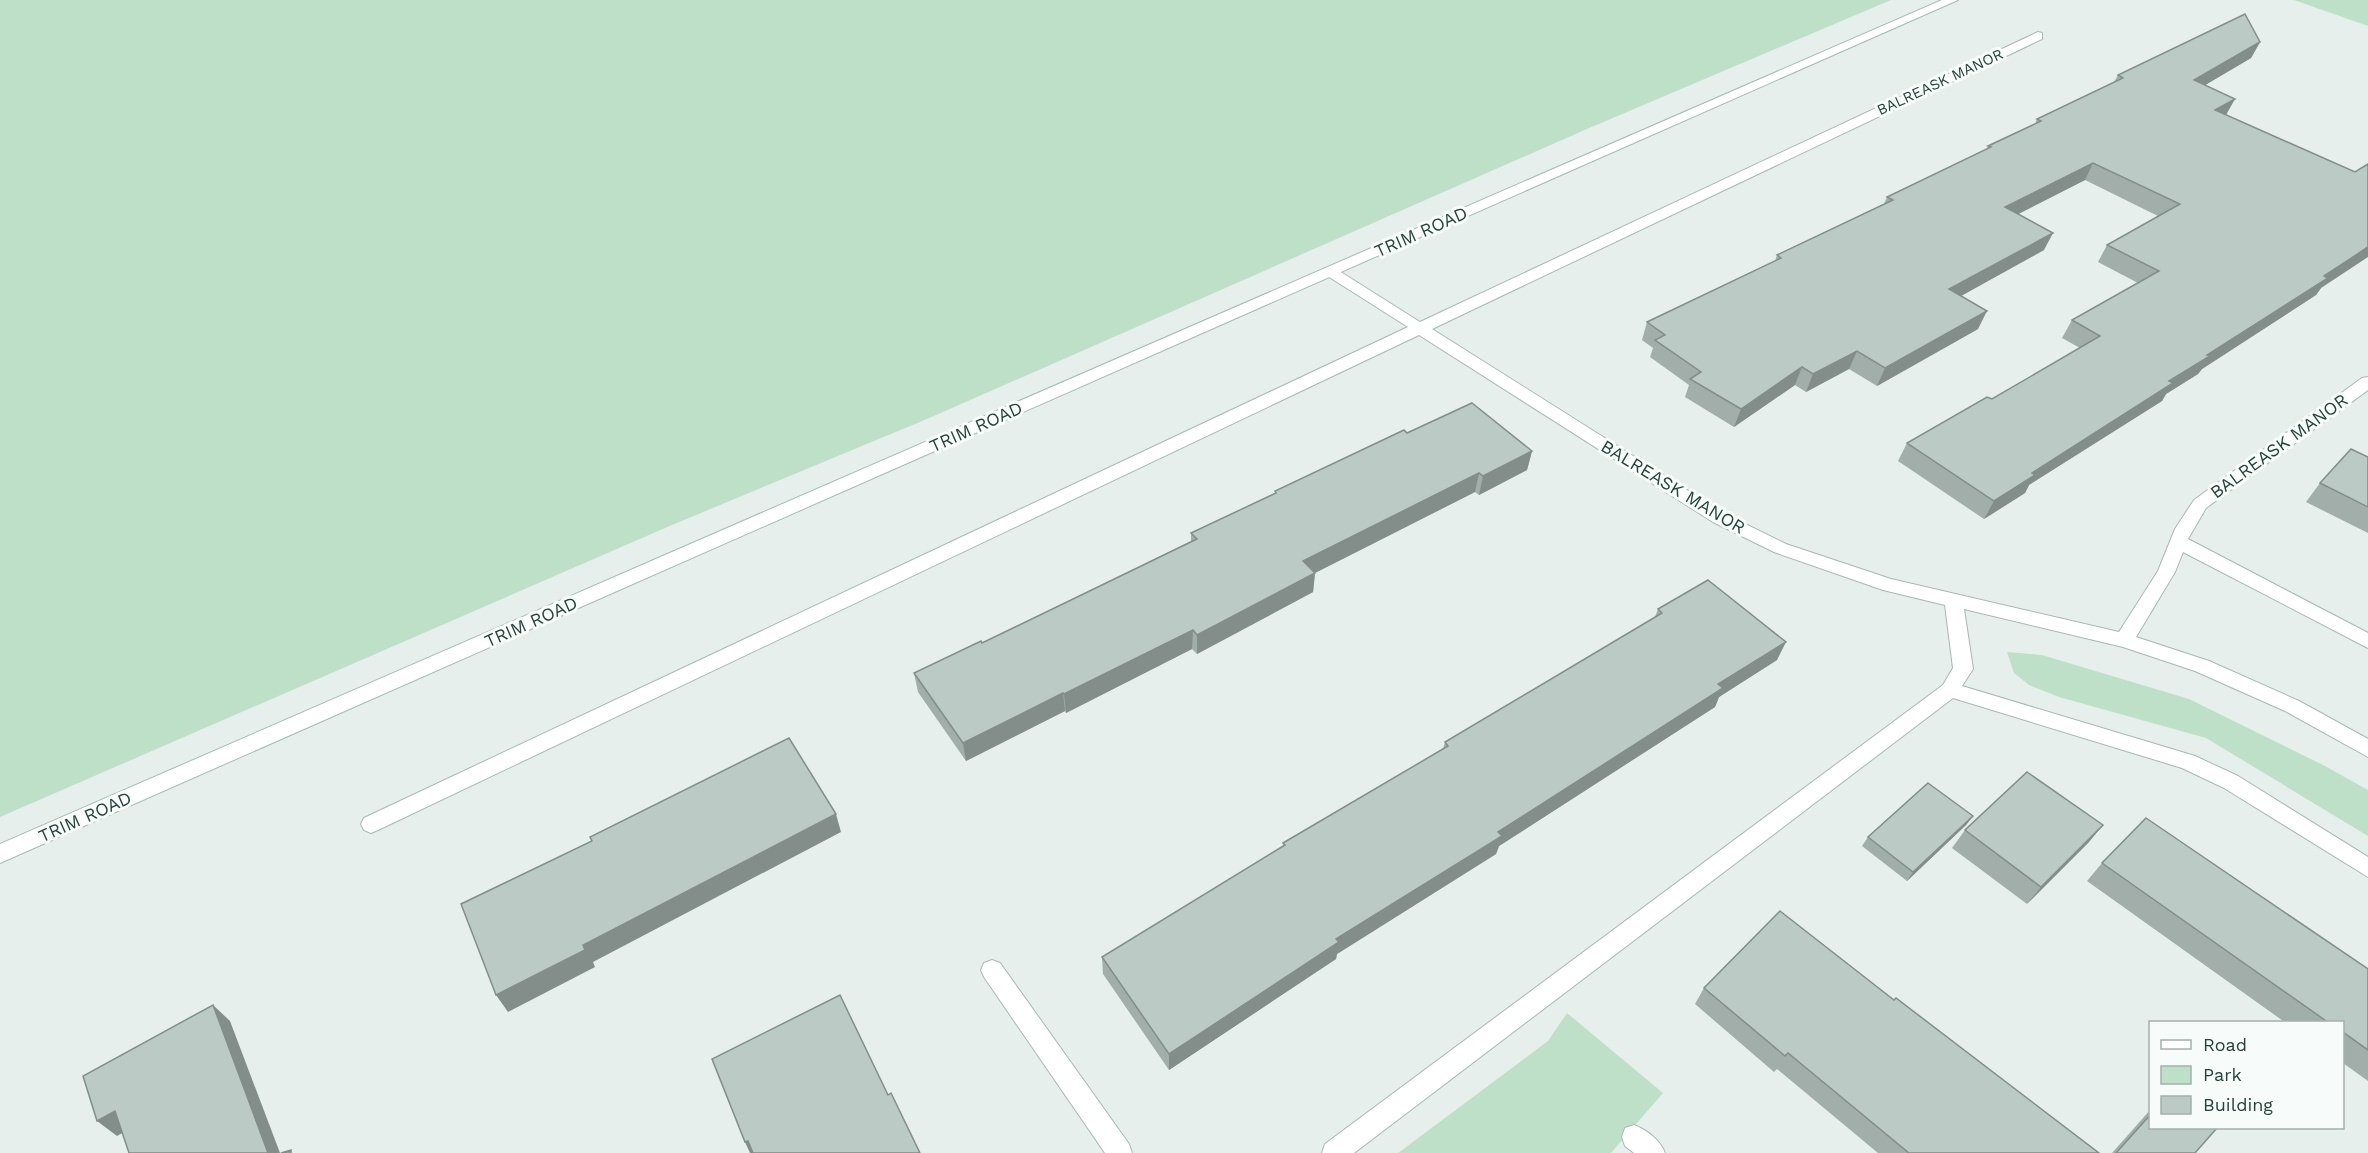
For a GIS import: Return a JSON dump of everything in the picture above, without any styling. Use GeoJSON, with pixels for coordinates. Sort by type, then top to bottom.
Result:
{"type":"FeatureCollection","features":[{"type":"Feature","properties":{"kind":"street","name":"TRIM ROAD"},"geometry":{"type":"LineString","coordinates":[[0,854],[1952,0]]}},
{"type":"Feature","properties":{"kind":"street","name":"BALREASK MANOR"},"geometry":{"type":"LineString","coordinates":[[1419,327],[2038,36]]}},
{"type":"Feature","properties":{"kind":"street","name":"BALREASK MANOR"},"geometry":{"type":"LineString","coordinates":[[1331,272],[1719,518],[1780,548],[1889,585],[2124,640],[2202,666],[2292,706],[2368,749]]}},
{"type":"Feature","properties":{"kind":"street"},"geometry":{"type":"LineString","coordinates":[[371,824],[1419,327]]}},
{"type":"Feature","properties":{"kind":"street","name":"BALREASK MANOR"},"geometry":{"type":"LineString","coordinates":[[2124,640],[2166,572],[2200,504],[2368,382]]}},
{"type":"Feature","properties":{"kind":"street"},"geometry":{"type":"LineString","coordinates":[[2179,542],[2368,641]]}},
{"type":"Feature","properties":{"kind":"street"},"geometry":{"type":"LineString","coordinates":[[1334,1153],[1950,690],[1963,669],[1953,600]]}},
{"type":"Feature","properties":{"kind":"street"},"geometry":{"type":"LineString","coordinates":[[1950,690],[2188,762],[2231,782],[2368,868]]}},
{"type":"Feature","properties":{"kind":"street"},"geometry":{"type":"LineString","coordinates":[[992,970],[1120,1153]]}},
{"type":"Feature","properties":{"kind":"street"},"geometry":{"type":"LineString","coordinates":[[1634,1137],[1653,1153]]}},
{"type":"Feature","properties":{"kind":"green space"},"geometry":{"type":"Polygon","coordinates":[[[0,0],[1891,0],[1587,129],[927,419],[672,525],[0,817],[0,0]]]}},
{"type":"Feature","properties":{"kind":"green space"},"geometry":{"type":"Polygon","coordinates":[[[2294,0],[2368,0],[2368,26],[2294,0]]]}},
{"type":"Feature","properties":{"kind":"green space"},"geometry":{"type":"Polygon","coordinates":[[[2007,652],[2042,655],[2189,699],[2325,766],[2368,790],[2368,836],[2206,738],[2059,697],[2029,685],[2014,673],[2007,652]]]}},
{"type":"Feature","properties":{"kind":"green space"},"geometry":{"type":"Polygon","coordinates":[[[1567,1013],[1663,1093],[1611,1153],[1398,1153],[1548,1041],[1567,1013]]]}},
{"type":"Feature","properties":{"kind":"building"},"geometry":{"type":"Polygon","coordinates":[[[2245,14],[2260,42],[2194,80],[2235,99],[2215,110],[2355,172],[2368,164],[2368,247],[2324,276],[2328,278],[2207,355],[2210,356],[2169,381],[2173,383],[2032,473],[2035,475],[1994,501],[1907,443],[1987,397],[1992,399],[2100,336],[2072,320],[2159,271],[2107,245],[2180,204],[2093,163],[2005,207],[2053,233],[1949,289],[1987,311],[1885,368],[1857,351],[1813,374],[1802,367],[1741,409],[1690,379],[1701,372],[1655,340],[1665,335],[1647,322],[1781,258],[1777,255],[1893,200],[1887,197],[1991,147],[1988,146],[2041,121],[2037,119],[2123,78],[2118,75],[2245,14]]]}},
{"type":"Feature","properties":{"kind":"building"},"geometry":{"type":"Polygon","coordinates":[[[1472,403],[1532,451],[1483,476],[1479,473],[1303,561],[1315,573],[1197,635],[1193,630],[963,743],[914,673],[981,641],[982,643],[1197,539],[1191,533],[1276,493],[1275,491],[1404,430],[1407,433],[1472,403]]]}},
{"type":"Feature","properties":{"kind":"building"},"geometry":{"type":"Polygon","coordinates":[[[2351,449],[2368,457],[2368,507],[2320,483],[2351,449]]]}},
{"type":"Feature","properties":{"kind":"building"},"geometry":{"type":"Polygon","coordinates":[[[1708,580],[1786,642],[1718,684],[1723,688],[1498,832],[1502,836],[1336,939],[1339,942],[1169,1054],[1102,957],[1285,845],[1283,843],[1448,746],[1445,742],[1662,613],[1658,609],[1708,580]]]}},
{"type":"Feature","properties":{"kind":"building"},"geometry":{"type":"Polygon","coordinates":[[[789,738],[836,814],[583,945],[585,950],[496,995],[461,904],[592,841],[590,837],[789,738]]]}},
{"type":"Feature","properties":{"kind":"building"},"geometry":{"type":"Polygon","coordinates":[[[2027,772],[2103,825],[2041,887],[1965,830],[2027,772]]]}},
{"type":"Feature","properties":{"kind":"building"},"geometry":{"type":"Polygon","coordinates":[[[1928,783],[1973,816],[1913,872],[1868,837],[1928,783]]]}},
{"type":"Feature","properties":{"kind":"building"},"geometry":{"type":"Polygon","coordinates":[[[2146,818],[2368,969],[2368,1050],[2344,1033],[2344,1021],[2326,1021],[2102,863],[2146,818]]]}},
{"type":"Feature","properties":{"kind":"building"},"geometry":{"type":"Polygon","coordinates":[[[1780,911],[1894,1000],[1896,998],[2099,1153],[1909,1153],[1788,1053],[1785,1056],[1704,988],[1780,911]]]}},
{"type":"Feature","properties":{"kind":"building"},"geometry":{"type":"Polygon","coordinates":[[[840,995],[888,1095],[891,1093],[920,1153],[753,1153],[748,1141],[745,1142],[712,1059],[840,995]]]}},
{"type":"Feature","properties":{"kind":"building"},"geometry":{"type":"Polygon","coordinates":[[[213,1005],[268,1153],[129,1153],[115,1111],[97,1121],[83,1076],[213,1005]]]}},
{"type":"Feature","properties":{"kind":"building"},"geometry":{"type":"Polygon","coordinates":[[[2149,1116],[2149,1129],[2216,1129],[2195,1153],[2116,1153],[2149,1116]]]}}]}
